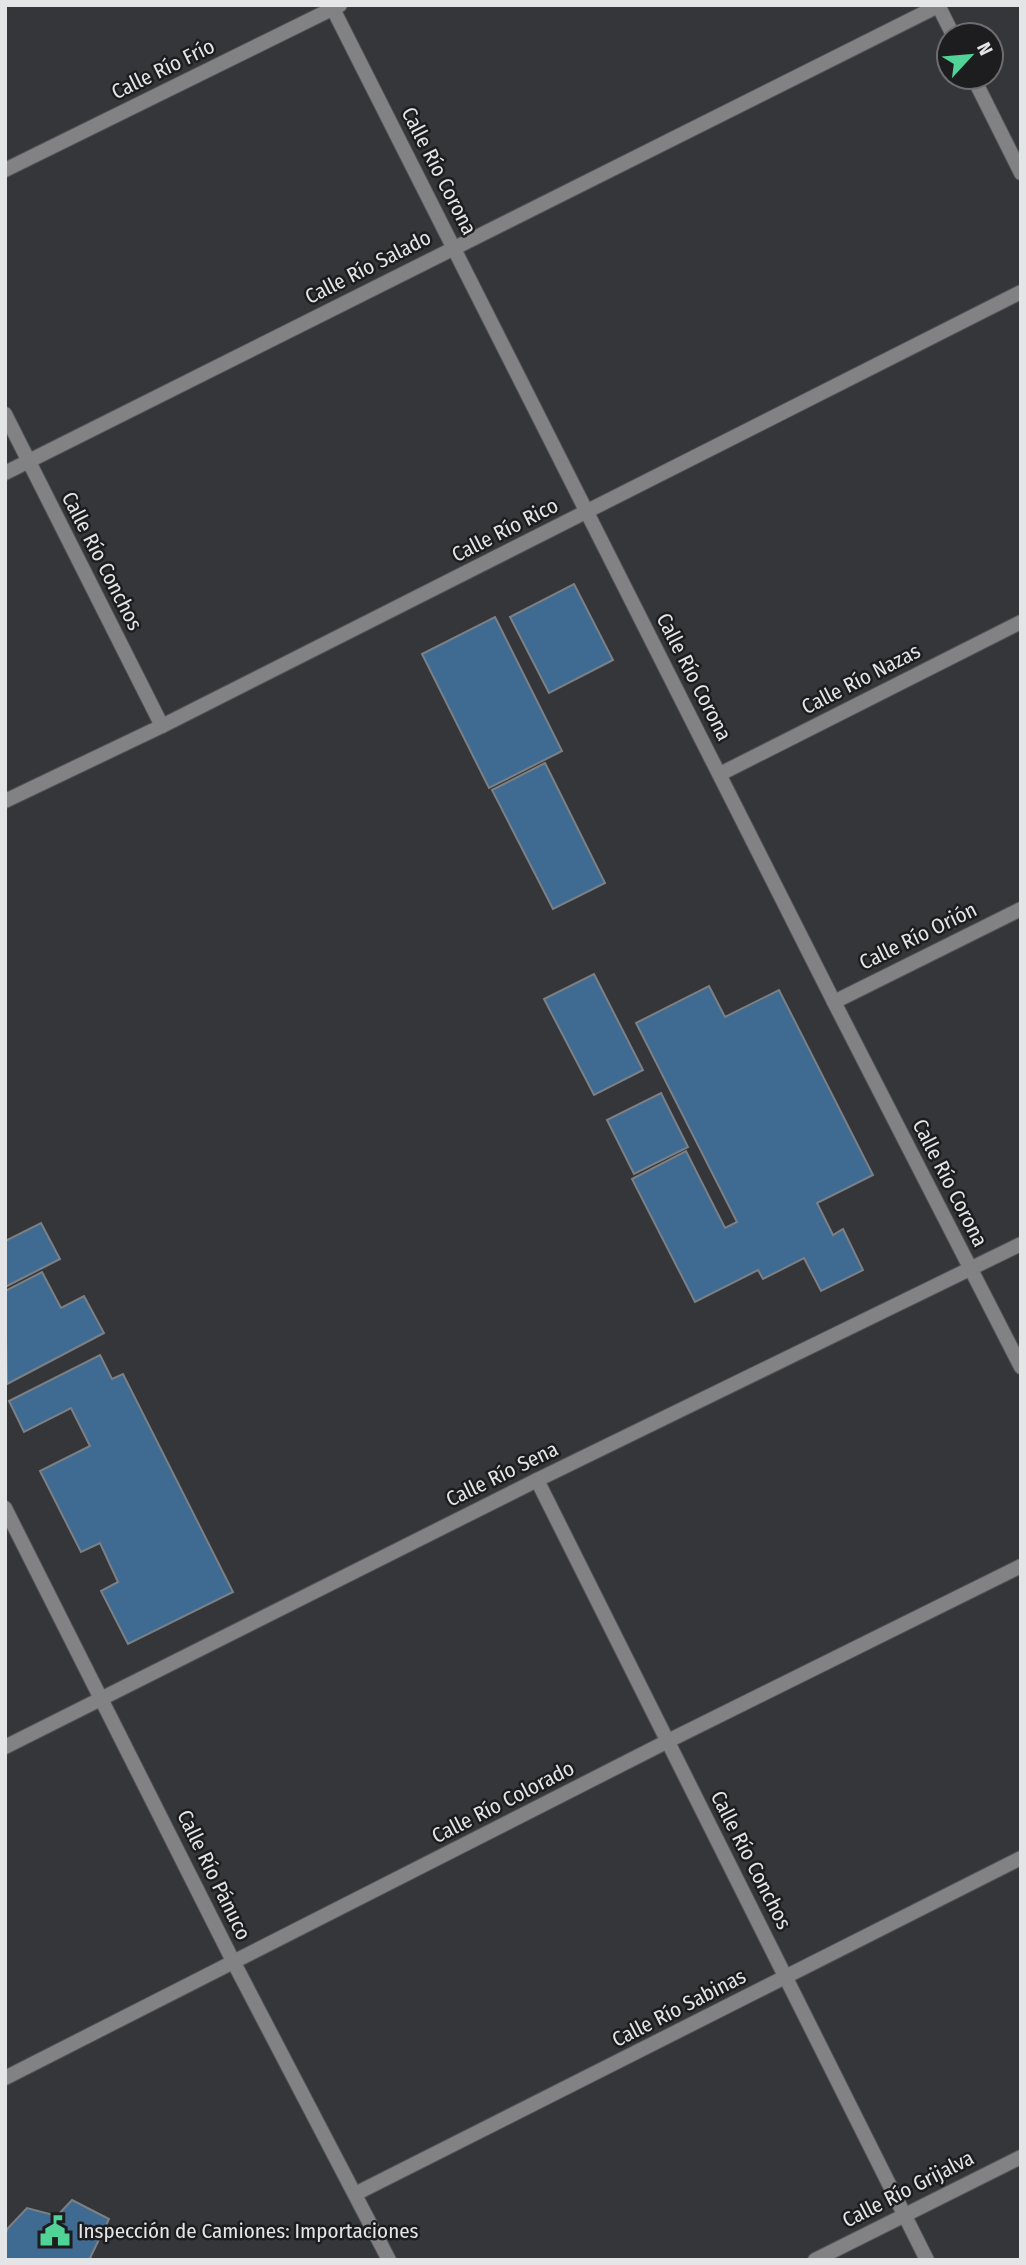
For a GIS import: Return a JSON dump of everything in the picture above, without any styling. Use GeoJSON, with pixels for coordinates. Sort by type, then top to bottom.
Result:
{"type":"FeatureCollection","features":[{"type":"Feature","properties":{"kind":"street","name":"Calle Río Corona"},"geometry":{"type":"LineString","coordinates":[[335,6],[834,1002],[1021,1367]]}},
{"type":"Feature","properties":{"kind":"street","name":"Calle Río Frío"},"geometry":{"type":"LineString","coordinates":[[5,170],[335,6]]}},
{"type":"Feature","properties":{"kind":"street","name":"Calle Río Salado"},"geometry":{"type":"LineString","coordinates":[[5,473],[938,6]]}},
{"type":"Feature","properties":{"kind":"street"},"geometry":{"type":"LineString","coordinates":[[980,91],[1021,173]]}},
{"type":"Feature","properties":{"kind":"street","name":"Calle Río Rico"},"geometry":{"type":"LineString","coordinates":[[5,801],[162,726],[1021,292]]}},
{"type":"Feature","properties":{"kind":"street","name":"Calle Río Conchos"},"geometry":{"type":"LineString","coordinates":[[5,414],[162,726]]}},
{"type":"Feature","properties":{"kind":"street","name":"Calle Río Nazas"},"geometry":{"type":"LineString","coordinates":[[720,774],[1021,622]]}},
{"type":"Feature","properties":{"kind":"street","name":"Calle Río Orión"},"geometry":{"type":"LineString","coordinates":[[834,1002],[1021,909]]}},
{"type":"Feature","properties":{"kind":"street","name":"Calle Río Sena"},"geometry":{"type":"LineString","coordinates":[[5,1747],[537,1480],[1021,1244]]}},
{"type":"Feature","properties":{"kind":"street","name":"Calle Río Conchos"},"geometry":{"type":"LineString","coordinates":[[537,1480],[927,2260]]}},
{"type":"Feature","properties":{"kind":"street","name":"Calle Río Pánuco"},"geometry":{"type":"LineString","coordinates":[[5,1508],[234,1963],[389,2260]]}},
{"type":"Feature","properties":{"kind":"street","name":"Calle Río Colorado"},"geometry":{"type":"LineString","coordinates":[[5,2078],[668,1741],[1021,1566]]}},
{"type":"Feature","properties":{"kind":"street","name":"Calle Río Sabinas"},"geometry":{"type":"LineString","coordinates":[[355,2194],[1021,1858]]}},
{"type":"Feature","properties":{"kind":"street","name":"Calle Río Grijalva"},"geometry":{"type":"LineString","coordinates":[[815,2260],[1021,2157]]}},
{"type":"Feature","properties":{"kind":"building"},"geometry":{"type":"Polygon","coordinates":[[[574,584],[613,660],[549,693],[510,617],[574,584]]]}},
{"type":"Feature","properties":{"kind":"building"},"geometry":{"type":"Polygon","coordinates":[[[495,617],[562,751],[489,788],[422,654],[495,617]]]}},
{"type":"Feature","properties":{"kind":"building"},"geometry":{"type":"Polygon","coordinates":[[[545,763],[605,883],[553,909],[492,790],[545,763]]]}},
{"type":"Feature","properties":{"kind":"building"},"geometry":{"type":"Polygon","coordinates":[[[594,974],[643,1070],[594,1095],[544,999],[594,974]]]}},
{"type":"Feature","properties":{"kind":"building"},"geometry":{"type":"Polygon","coordinates":[[[709,986],[725,1017],[779,990],[873,1175],[817,1203],[833,1235],[843,1229],[863,1270],[821,1291],[804,1258],[763,1279],[758,1270],[695,1302],[632,1179],[686,1151],[725,1228],[737,1222],[636,1023],[709,986]]]}},
{"type":"Feature","properties":{"kind":"building"},"geometry":{"type":"Polygon","coordinates":[[[661,1093],[688,1147],[634,1174],[607,1120],[661,1093]]]}},
{"type":"Feature","properties":{"kind":"building"},"geometry":{"type":"Polygon","coordinates":[[[41,1223],[60,1259],[5,1287],[5,1241],[41,1223]]]}},
{"type":"Feature","properties":{"kind":"building"},"geometry":{"type":"Polygon","coordinates":[[[42,1272],[61,1308],[84,1296],[104,1333],[7,1384],[5,1291],[42,1272]]]}},
{"type":"Feature","properties":{"kind":"building"},"geometry":{"type":"Polygon","coordinates":[[[100,1355],[112,1379],[123,1374],[233,1592],[128,1644],[101,1591],[118,1582],[100,1543],[81,1552],[40,1471],[90,1446],[71,1408],[24,1432],[9,1401],[100,1355]]]}},
{"type":"Feature","properties":{"kind":"building","name":"Inspección de Camiones: Importaciones"},"geometry":{"type":"Polygon","coordinates":[[[72,2200],[109,2219],[90,2258],[94,2260],[5,2260],[5,2234],[27,2208],[57,2216],[72,2200]]]}},
{"type":"Feature","properties":{"kind":"place","name":"Inspección de Camiones: Importaciones"},"geometry":{"type":"Point","coordinates":[55,2231]}}]}
